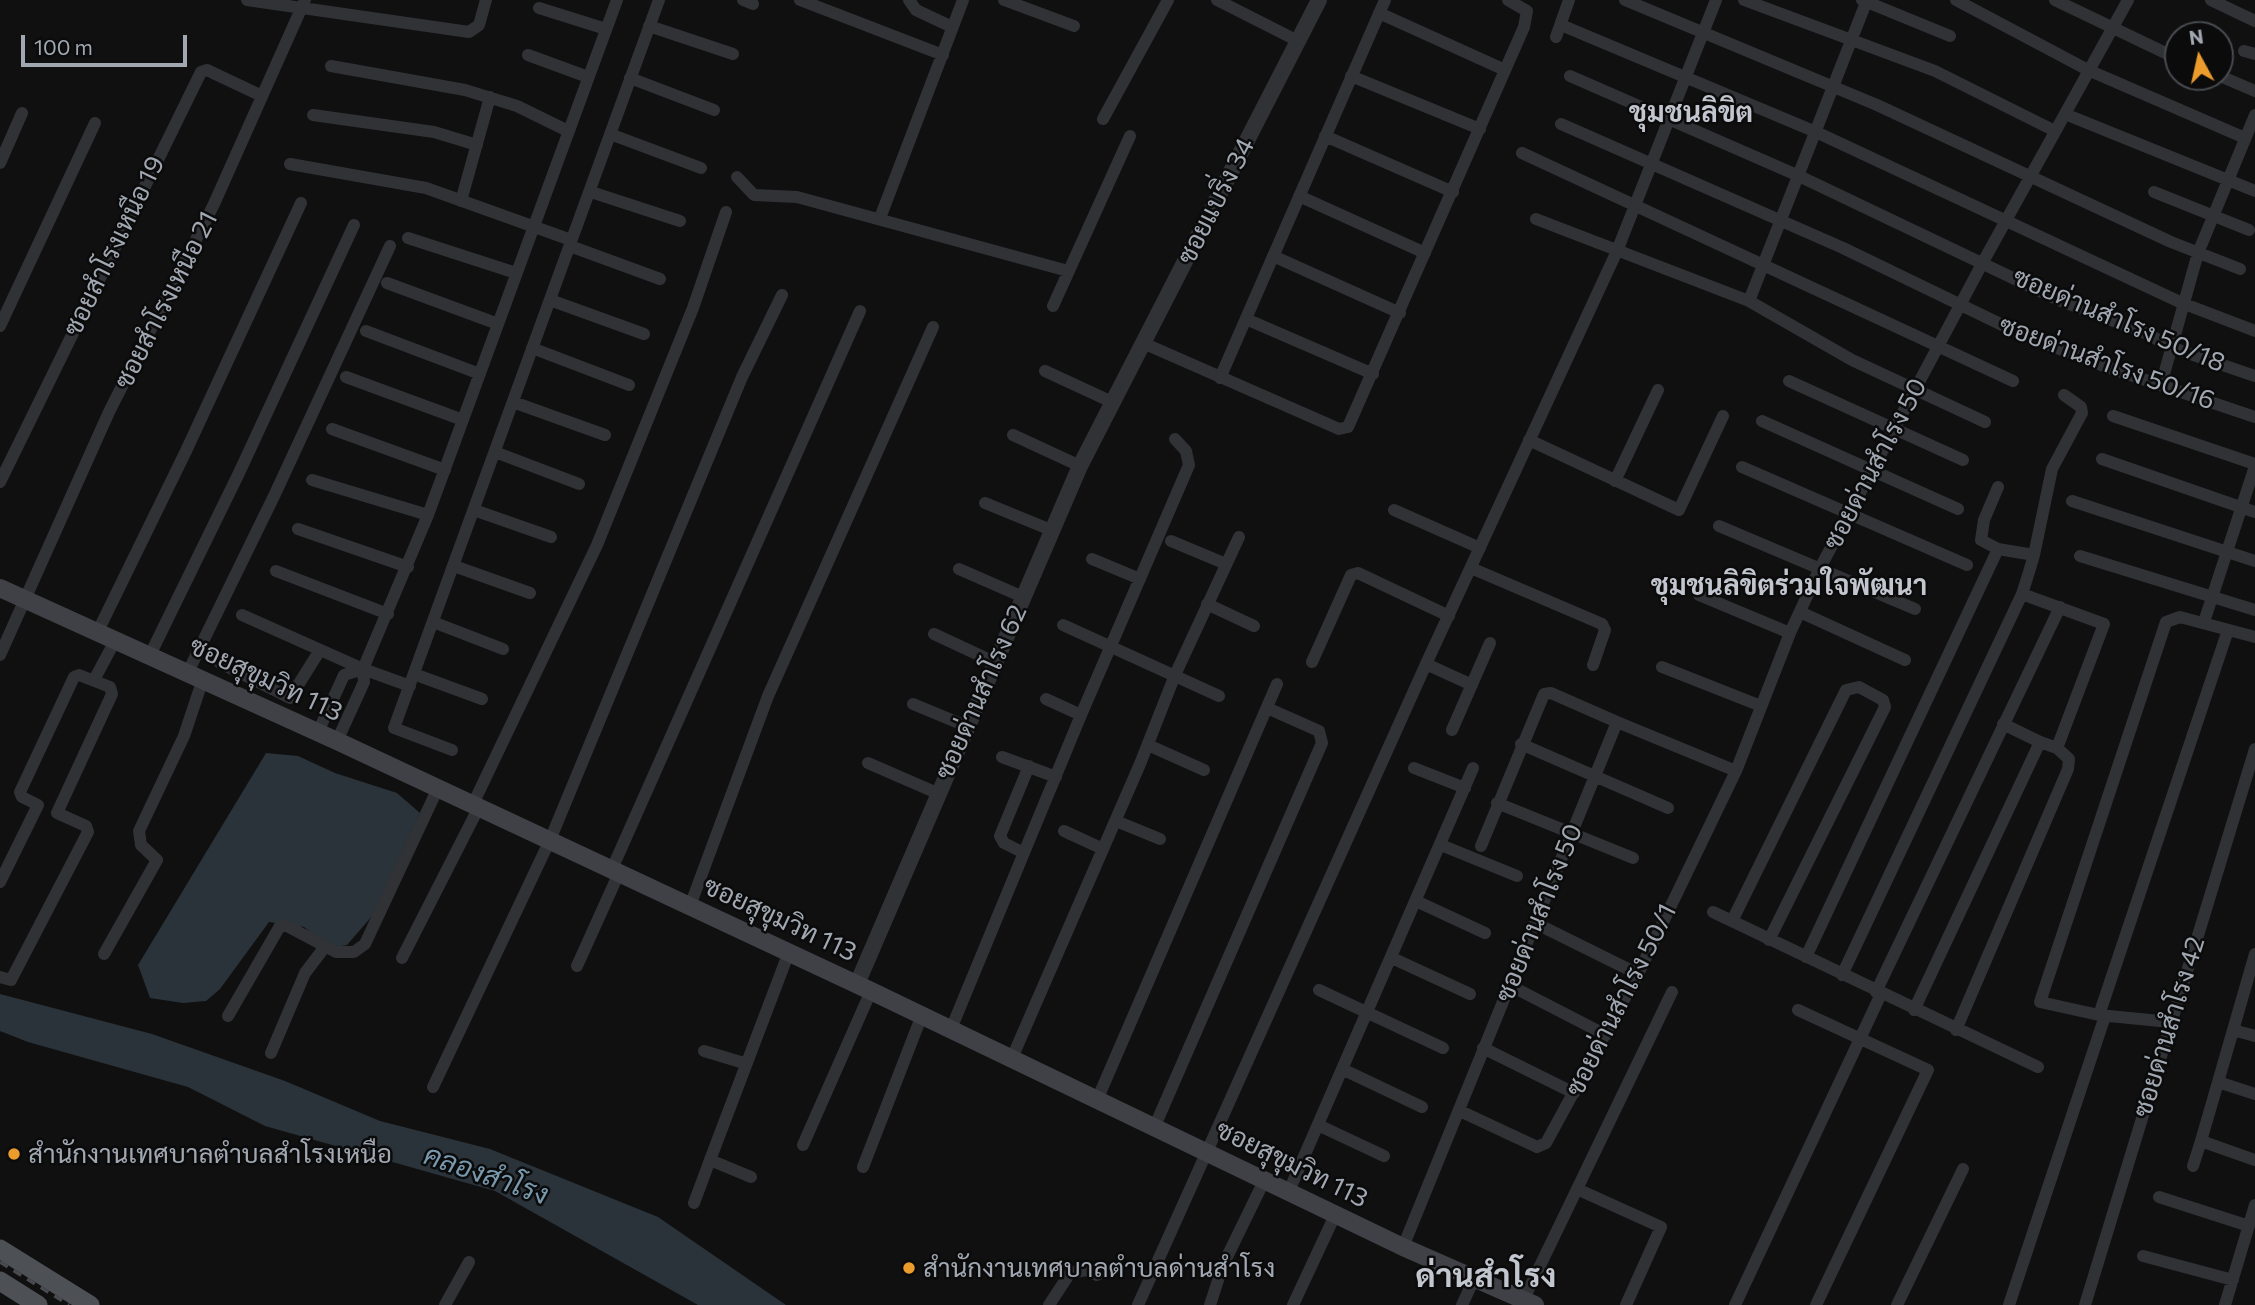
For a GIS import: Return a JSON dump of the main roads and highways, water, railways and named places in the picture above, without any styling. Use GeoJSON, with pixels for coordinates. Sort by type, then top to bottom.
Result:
{"type":"FeatureCollection","features":[{"type":"Feature","properties":{"kind":"main road","name":"ซอยสุขุมวิท 113"},"geometry":{"type":"LineString","coordinates":[[0,588],[318,732],[864,987],[1403,1247],[1529,1303]]}},
{"type":"Feature","properties":{"kind":"main road"},"geometry":{"type":"LineString","coordinates":[[0,1249],[90,1305]]}},
{"type":"Feature","properties":{"kind":"main road"},"geometry":{"type":"LineString","coordinates":[[0,1281],[38,1305]]}},
{"type":"Feature","properties":{"kind":"water"},"geometry":{"type":"Polygon","coordinates":[[[266,753],[298,756],[335,773],[397,793],[420,813],[373,915],[347,945],[330,948],[304,927],[269,922],[220,989],[206,1001],[183,1003],[150,998],[138,965],[266,753]]]}},
{"type":"Feature","properties":{"kind":"water","name":"คลองสำโรง"},"geometry":{"type":"Polygon","coordinates":[[[0,994],[152,1034],[285,1081],[380,1121],[490,1149],[658,1217],[786,1305],[698,1305],[495,1191],[265,1126],[188,1087],[28,1042],[0,1031],[0,994]]]}},
{"type":"Feature","properties":{"kind":"railway"},"geometry":{"type":"LineString","coordinates":[[0,1262],[69,1305]]}},
{"type":"Feature","properties":{"kind":"place","name":"สำนักงานเทศบาลตำบลสำโรงเหนือ"},"geometry":{"type":"Point","coordinates":[14,1154]}},
{"type":"Feature","properties":{"kind":"place","name":"สำนักงานเทศบาลตำบลด่านสำโรง"},"geometry":{"type":"Point","coordinates":[909,1268]}},
{"type":"Feature","properties":{"kind":"district","name":"ชุมชนลิขิต"},"geometry":{"type":"Point","coordinates":[1691,113]}},
{"type":"Feature","properties":{"kind":"district","name":"ชุมชนลิขิตร่วมใจพัฒนา"},"geometry":{"type":"Point","coordinates":[1789,586]}},
{"type":"Feature","properties":{"kind":"district","name":"ด่านสำโรง"},"geometry":{"type":"Point","coordinates":[1486,1276]}}]}
